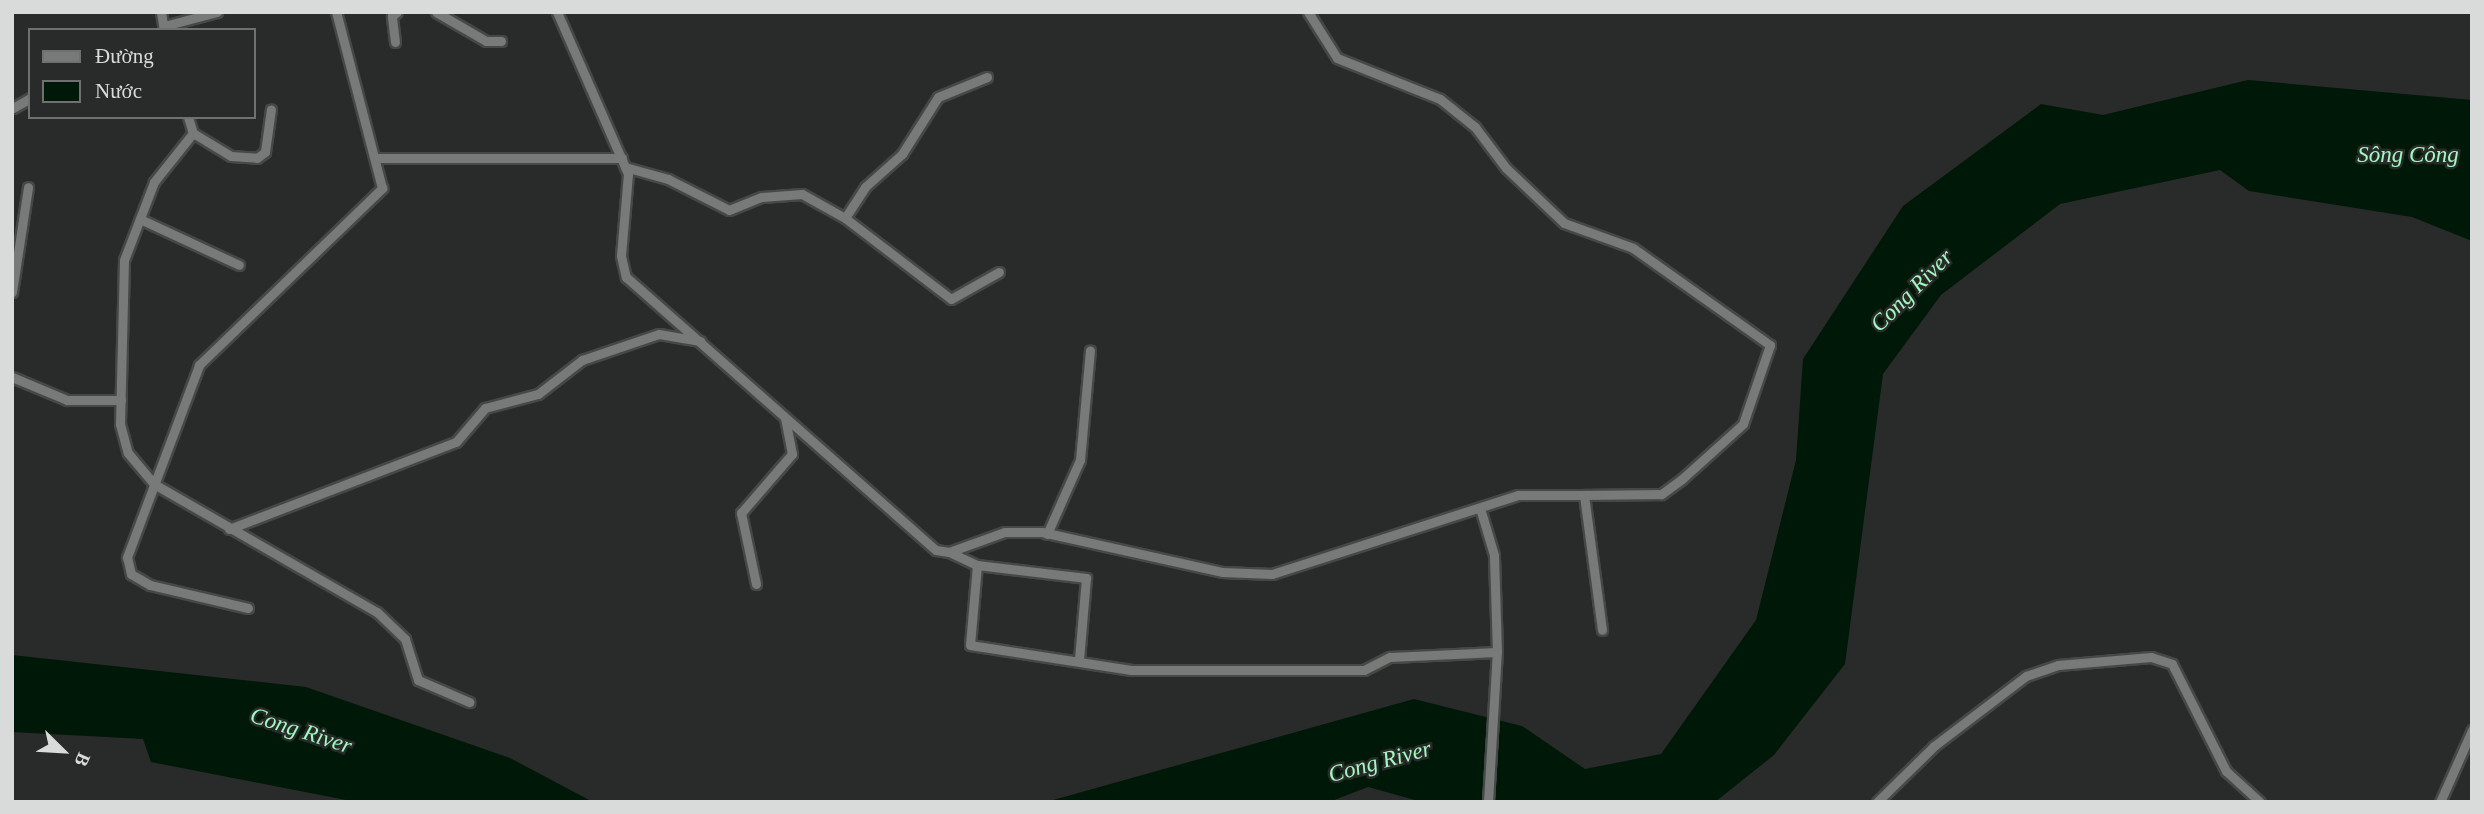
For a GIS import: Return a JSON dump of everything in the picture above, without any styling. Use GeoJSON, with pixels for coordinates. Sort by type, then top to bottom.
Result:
{"type":"FeatureCollection","features":[{"type":"Feature","properties":{"kind":"street"},"geometry":{"type":"LineString","coordinates":[[161,12],[164,28],[216,12]]}},
{"type":"Feature","properties":{"kind":"street"},"geometry":{"type":"LineString","coordinates":[[248,608],[182,595],[131,574],[127,557],[199,365],[363,210],[382,188],[335,12]]}},
{"type":"Feature","properties":{"kind":"street"},"geometry":{"type":"LineString","coordinates":[[395,42],[392,16],[397,12]]}},
{"type":"Feature","properties":{"kind":"street"},"geometry":{"type":"LineString","coordinates":[[436,12],[486,41],[501,41]]}},
{"type":"Feature","properties":{"kind":"street"},"geometry":{"type":"LineString","coordinates":[[557,12],[623,163],[621,256],[626,276],[936,550],[949,552],[977,565],[1086,578],[1079,659]]}},
{"type":"Feature","properties":{"kind":"street"},"geometry":{"type":"LineString","coordinates":[[949,552],[1004,532],[1047,534],[1222,572],[1272,574],[1525,494],[1661,494],[1682,479],[1743,424],[1770,345],[1633,248],[1564,223],[1440,99],[1344,62],[1324,44],[1308,12]]}},
{"type":"Feature","properties":{"kind":"street"},"geometry":{"type":"LineString","coordinates":[[845,218],[865,187],[902,154],[938,97],[987,77]]}},
{"type":"Feature","properties":{"kind":"street"},"geometry":{"type":"LineString","coordinates":[[189,119],[193,133],[231,156],[257,158],[265,152],[271,109]]}},
{"type":"Feature","properties":{"kind":"street"},"geometry":{"type":"LineString","coordinates":[[193,133],[154,183],[124,260],[121,400],[128,453],[154,484],[377,612],[405,639],[418,680],[469,702]]}},
{"type":"Feature","properties":{"kind":"street"},"geometry":{"type":"LineString","coordinates":[[375,158],[623,163],[668,179],[729,210],[785,193],[802,194],[845,218],[951,299],[999,272]]}},
{"type":"Feature","properties":{"kind":"street"},"geometry":{"type":"LineString","coordinates":[[12,292],[28,187]]}},
{"type":"Feature","properties":{"kind":"street"},"geometry":{"type":"LineString","coordinates":[[140,219],[239,265]]}},
{"type":"Feature","properties":{"kind":"street"},"geometry":{"type":"LineString","coordinates":[[229,529],[456,442],[485,408],[538,394],[582,360],[659,334],[700,341]]}},
{"type":"Feature","properties":{"kind":"street"},"geometry":{"type":"LineString","coordinates":[[1047,534],[1080,460],[1090,350]]}},
{"type":"Feature","properties":{"kind":"street"},"geometry":{"type":"LineString","coordinates":[[12,377],[66,400],[121,400]]}},
{"type":"Feature","properties":{"kind":"street"},"geometry":{"type":"LineString","coordinates":[[756,584],[741,513],[792,454],[785,416]]}},
{"type":"Feature","properties":{"kind":"street"},"geometry":{"type":"LineString","coordinates":[[1584,495],[1602,629]]}},
{"type":"Feature","properties":{"kind":"street"},"geometry":{"type":"LineString","coordinates":[[1480,508],[1494,555],[1497,652],[1488,802]]}},
{"type":"Feature","properties":{"kind":"street"},"geometry":{"type":"LineString","coordinates":[[977,565],[967,643],[1079,659],[1132,670],[1364,670],[1390,657],[1497,652]]}},
{"type":"Feature","properties":{"kind":"street"},"geometry":{"type":"LineString","coordinates":[[1877,802],[1934,746],[2026,676],[2058,665],[2151,657],[2172,664],[2226,771],[2260,802]]}},
{"type":"Feature","properties":{"kind":"street"},"geometry":{"type":"LineString","coordinates":[[2440,802],[2472,730]]}},
{"type":"Feature","properties":{"kind":"water","name":"Sông Công"},"geometry":{"type":"Polygon","coordinates":[[[2248,80],[2472,100],[2472,241],[2412,217],[2249,191],[2220,170],[2060,204],[1941,295],[1883,374],[1845,664],[1774,755],[1715,802],[1422,802],[1368,787],[1329,802],[1046,802],[1414,699],[1522,726],[1585,769],[1661,754],[1756,620],[1796,460],[1803,359],[1903,206],[2041,104],[2103,115],[2248,80]]]}},
{"type":"Feature","properties":{"kind":"water","name":"Cong River"},"geometry":{"type":"Polygon","coordinates":[[[12,655],[306,687],[510,758],[593,802],[356,802],[151,762],[143,739],[12,732],[12,655]]]}}]}
